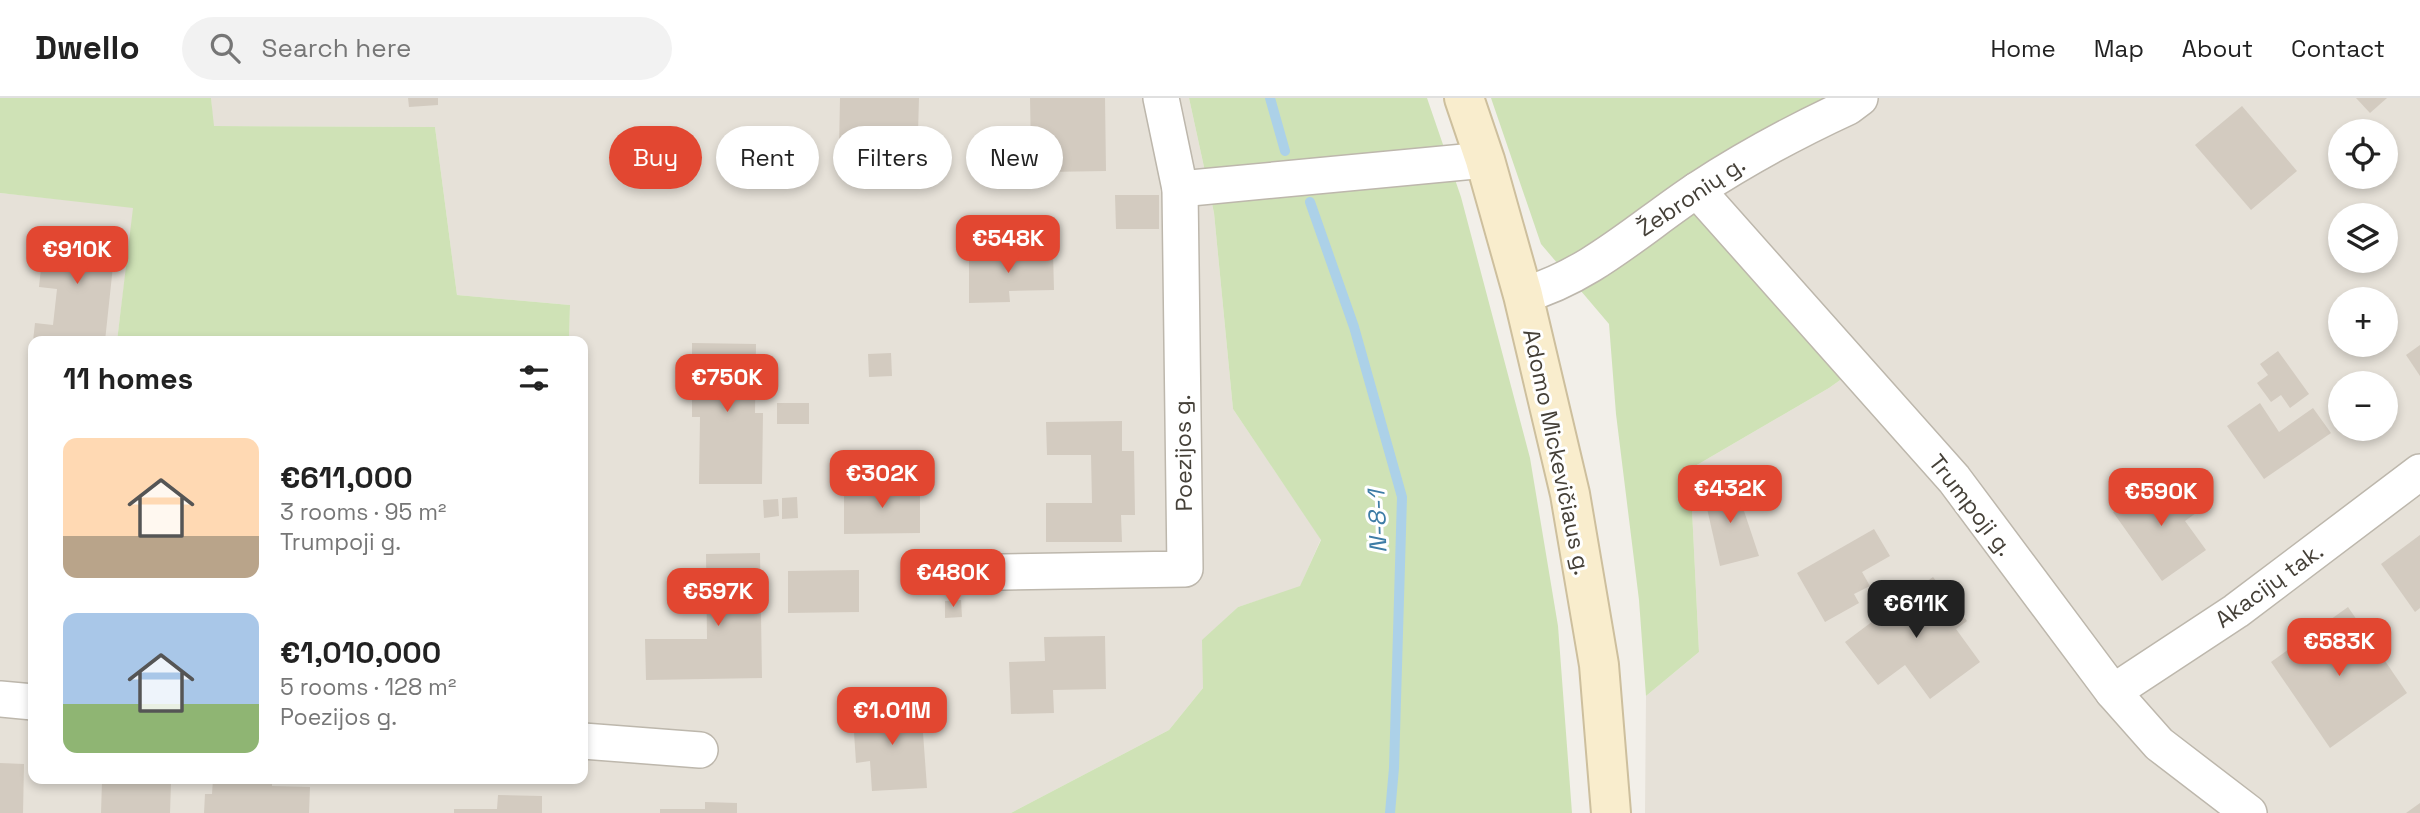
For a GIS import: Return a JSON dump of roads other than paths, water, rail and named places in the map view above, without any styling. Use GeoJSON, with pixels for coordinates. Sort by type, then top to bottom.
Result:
{"type":"FeatureCollection","features":[{"type":"Feature","properties":{"kind":"main road","name":"Adomo Mickevičiaus g."},"geometry":{"type":"LineString","coordinates":[[1464,98],[1485,160],[1523,295],[1573,507],[1598,665],[1611,813]]}},
{"type":"Feature","properties":{"kind":"street","name":"Poezijos g."},"geometry":{"type":"LineString","coordinates":[[945,573],[1185,569],[1180,190],[1161,98]]}},
{"type":"Feature","properties":{"kind":"street","name":"Žebronių g."},"geometry":{"type":"LineString","coordinates":[[1523,295],[1549,288],[1580,272],[1697,190],[1754,154],[1848,107],[1860,98]]}},
{"type":"Feature","properties":{"kind":"street"},"geometry":{"type":"LineString","coordinates":[[1180,190],[1485,160]]}},
{"type":"Feature","properties":{"kind":"street","name":"Trumpoji g."},"geometry":{"type":"LineString","coordinates":[[1697,190],[1954,479],[2113,692],[2159,744],[2249,813]]}},
{"type":"Feature","properties":{"kind":"street","name":"Akacijų tak."},"geometry":{"type":"LineString","coordinates":[[2113,692],[2236,611],[2420,472]]}},
{"type":"Feature","properties":{"kind":"street"},"geometry":{"type":"LineString","coordinates":[[0,699],[28,702]]}},
{"type":"Feature","properties":{"kind":"street"},"geometry":{"type":"LineString","coordinates":[[588,741],[700,750]]}},
{"type":"Feature","properties":{"kind":"waterway","name":"N-8-1"},"geometry":{"type":"LineString","coordinates":[[1270,98],[1285,151]]}},
{"type":"Feature","properties":{"kind":"waterway","name":"N-8-1"},"geometry":{"type":"LineString","coordinates":[[1310,202],[1354,327],[1402,497],[1394,768],[1390,813]]}}]}
